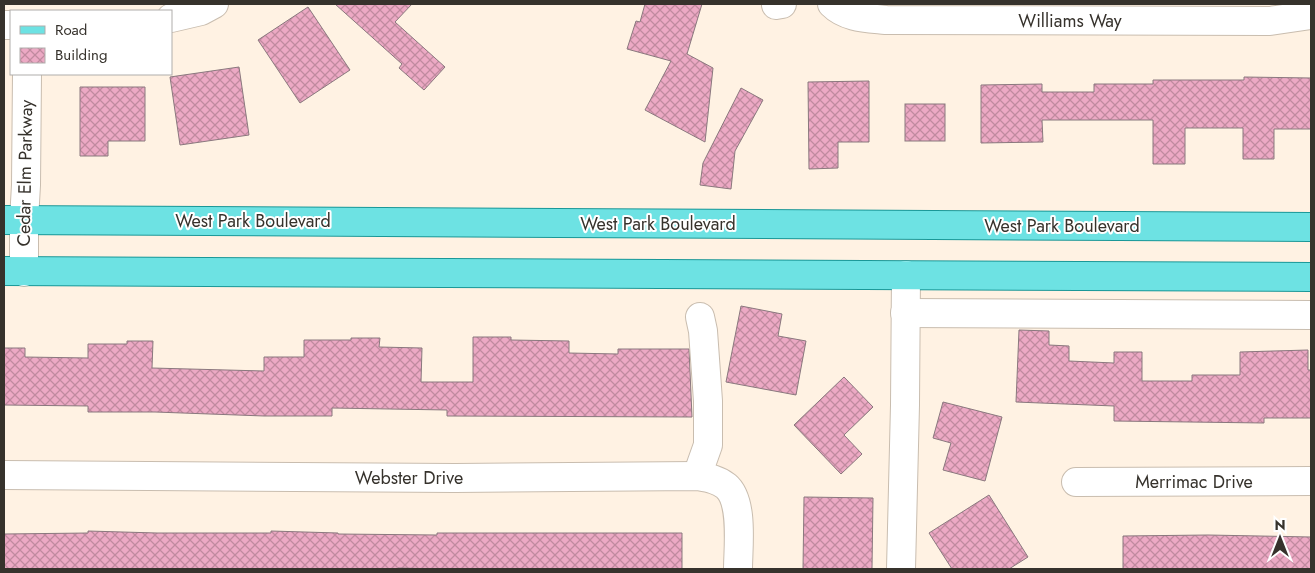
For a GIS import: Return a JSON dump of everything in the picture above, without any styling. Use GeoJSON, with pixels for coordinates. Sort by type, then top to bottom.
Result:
{"type":"FeatureCollection","features":[{"type":"Feature","properties":{"kind":"main road","name":"West Park Boulevard"},"geometry":{"type":"LineString","coordinates":[[14,220],[1311,227]]}},
{"type":"Feature","properties":{"kind":"main road"},"geometry":{"type":"LineString","coordinates":[[14,272],[1311,277]]}},
{"type":"Feature","properties":{"kind":"street"},"geometry":{"type":"LineString","coordinates":[[172,18],[201,10],[214,4]]}},
{"type":"Feature","properties":{"kind":"street","name":"Williams Way"},"geometry":{"type":"LineString","coordinates":[[832,4],[838,11],[857,17],[886,20],[1270,21],[1311,15]]}},
{"type":"Feature","properties":{"kind":"street","name":"Cedar Elm Parkway"},"geometry":{"type":"LineString","coordinates":[[14,272],[15,185],[27,75]]}},
{"type":"Feature","properties":{"kind":"street"},"geometry":{"type":"LineString","coordinates":[[902,569],[906,275]]}},
{"type":"Feature","properties":{"kind":"street"},"geometry":{"type":"LineString","coordinates":[[905,314],[1311,315]]}},
{"type":"Feature","properties":{"kind":"street"},"geometry":{"type":"LineString","coordinates":[[697,476],[708,445],[708,401],[703,331],[700,317]]}},
{"type":"Feature","properties":{"kind":"street","name":"Webster Drive"},"geometry":{"type":"LineString","coordinates":[[4,475],[455,478],[697,476],[714,479],[728,487],[736,501],[738,516],[738,569]]}},
{"type":"Feature","properties":{"kind":"street","name":"Merrimac Drive"},"geometry":{"type":"LineString","coordinates":[[1076,482],[1311,481]]}},
{"type":"Feature","properties":{"kind":"building"},"geometry":{"type":"Polygon","coordinates":[[[335,4],[412,4],[395,22],[445,67],[424,90],[399,68],[402,64],[335,4]]]}},
{"type":"Feature","properties":{"kind":"building"},"geometry":{"type":"Polygon","coordinates":[[[645,4],[702,4],[687,54],[713,68],[705,142],[645,110],[671,61],[627,49],[636,21],[640,22],[645,4]]]}},
{"type":"Feature","properties":{"kind":"building"},"geometry":{"type":"Polygon","coordinates":[[[308,7],[350,70],[300,103],[258,40],[308,7]]]}},
{"type":"Feature","properties":{"kind":"building"},"geometry":{"type":"Polygon","coordinates":[[[239,67],[249,135],[180,145],[170,77],[239,67]]]}},
{"type":"Feature","properties":{"kind":"building"},"geometry":{"type":"Polygon","coordinates":[[[1244,77],[1311,78],[1311,129],[1274,129],[1274,159],[1243,159],[1243,128],[1185,128],[1185,164],[1153,164],[1153,120],[1042,120],[1043,142],[981,143],[981,85],[1042,84],[1042,92],[1094,92],[1094,84],[1153,84],[1153,80],[1244,80],[1244,77]]]}},
{"type":"Feature","properties":{"kind":"building"},"geometry":{"type":"Polygon","coordinates":[[[869,81],[869,142],[838,142],[838,168],[809,169],[808,82],[869,81]]]}},
{"type":"Feature","properties":{"kind":"building"},"geometry":{"type":"Polygon","coordinates":[[[80,87],[145,87],[145,141],[108,141],[108,156],[80,156],[80,87]]]}},
{"type":"Feature","properties":{"kind":"building"},"geometry":{"type":"Polygon","coordinates":[[[741,88],[763,100],[735,151],[731,189],[700,185],[703,163],[741,88]]]}},
{"type":"Feature","properties":{"kind":"building"},"geometry":{"type":"Polygon","coordinates":[[[905,104],[945,104],[945,141],[905,141],[905,104]]]}},
{"type":"Feature","properties":{"kind":"building"},"geometry":{"type":"Polygon","coordinates":[[[741,306],[782,314],[778,336],[806,341],[796,395],[726,382],[741,306]]]}},
{"type":"Feature","properties":{"kind":"building"},"geometry":{"type":"Polygon","coordinates":[[[1019,330],[1049,331],[1049,345],[1069,346],[1069,361],[1114,363],[1114,352],[1142,352],[1142,381],[1192,381],[1192,375],[1240,375],[1240,352],[1308,350],[1308,370],[1311,370],[1311,418],[1264,418],[1264,423],[1114,421],[1114,406],[1016,402],[1019,330]]]}},
{"type":"Feature","properties":{"kind":"building"},"geometry":{"type":"Polygon","coordinates":[[[473,337],[511,337],[511,340],[569,341],[569,353],[618,354],[618,349],[689,349],[692,417],[447,416],[447,410],[332,408],[332,416],[264,416],[155,412],[88,412],[88,406],[4,405],[4,348],[25,348],[25,357],[88,358],[88,344],[127,344],[127,341],[153,341],[152,368],[264,371],[264,357],[304,357],[304,340],[380,338],[379,347],[422,348],[421,382],[473,382],[473,337]]]}},
{"type":"Feature","properties":{"kind":"building"},"geometry":{"type":"Polygon","coordinates":[[[844,377],[873,407],[844,435],[862,454],[841,474],[794,425],[844,377]]]}},
{"type":"Feature","properties":{"kind":"building"},"geometry":{"type":"Polygon","coordinates":[[[943,402],[1002,417],[985,481],[943,470],[951,443],[933,438],[943,402]]]}},
{"type":"Feature","properties":{"kind":"building"},"geometry":{"type":"Polygon","coordinates":[[[989,495],[1028,557],[1009,569],[952,569],[929,533],[989,495]]]}},
{"type":"Feature","properties":{"kind":"building"},"geometry":{"type":"Polygon","coordinates":[[[804,497],[873,498],[872,569],[803,569],[804,497]]]}},
{"type":"Feature","properties":{"kind":"building"},"geometry":{"type":"Polygon","coordinates":[[[88,531],[271,533],[271,531],[437,535],[437,533],[682,533],[682,569],[4,569],[4,534],[88,533],[88,531]]]}},
{"type":"Feature","properties":{"kind":"building"},"geometry":{"type":"Polygon","coordinates":[[[1123,536],[1311,537],[1311,569],[1123,569],[1123,536]]]}}]}
